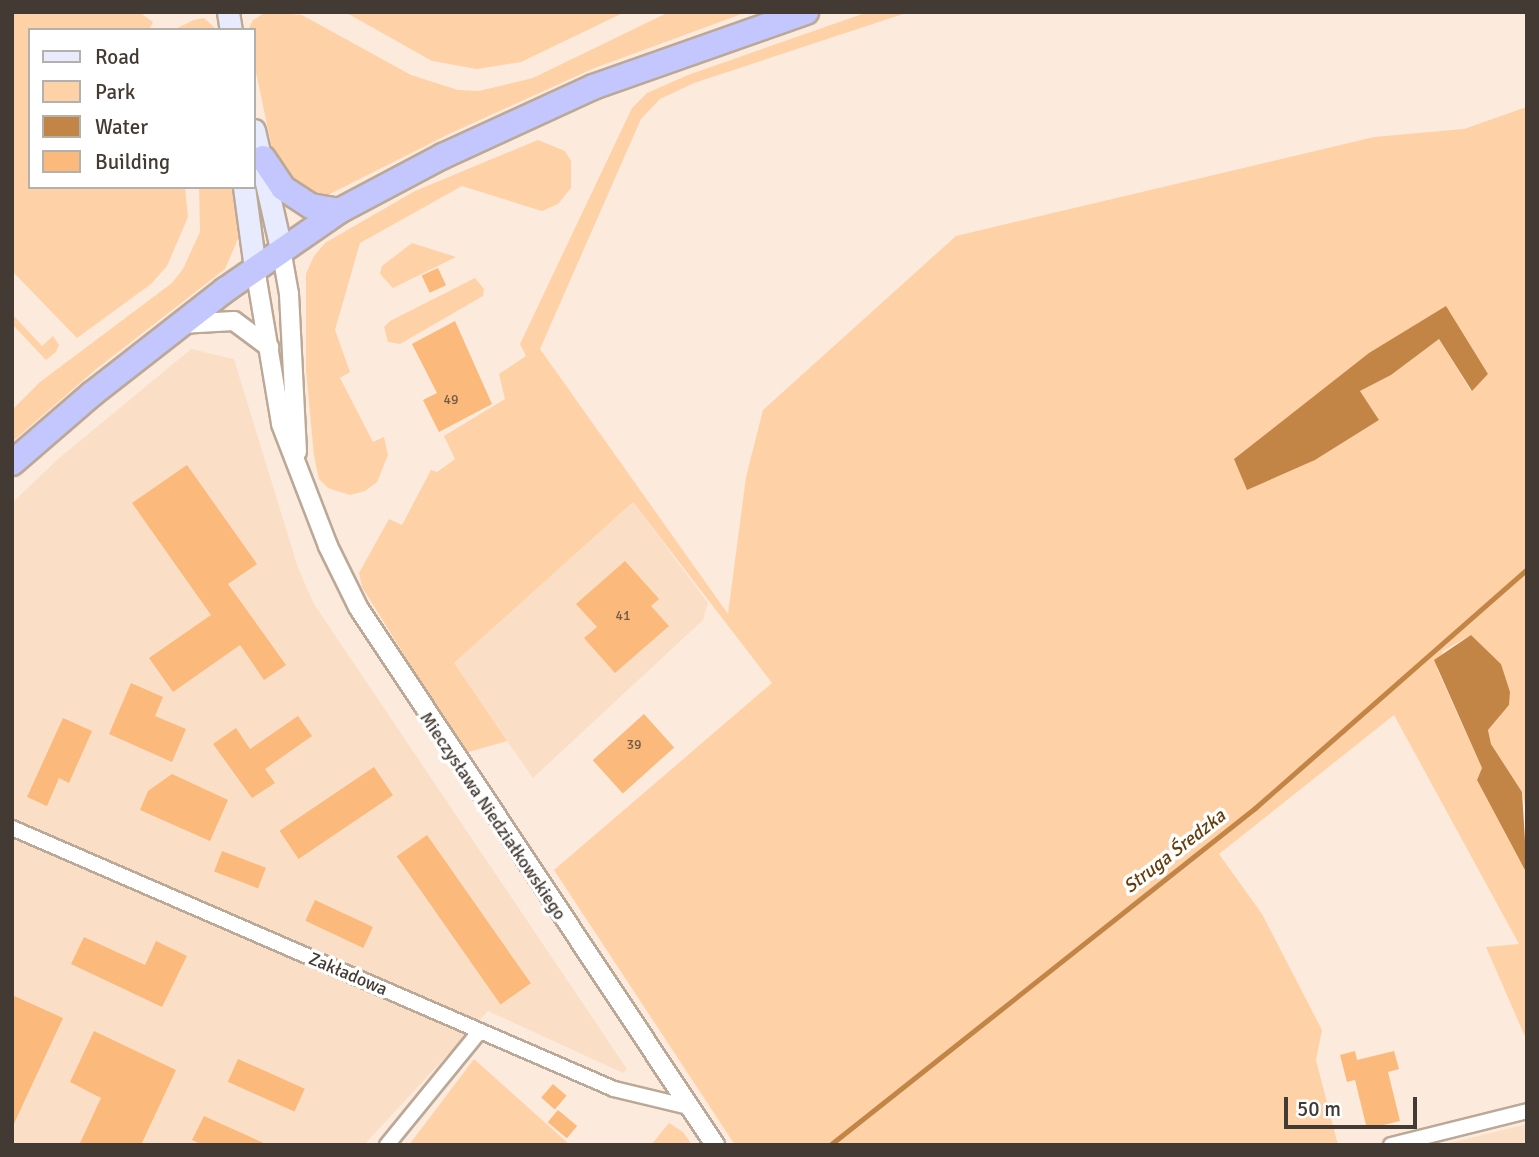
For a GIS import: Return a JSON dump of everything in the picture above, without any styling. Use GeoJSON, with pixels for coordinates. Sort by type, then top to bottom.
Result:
{"type":"FeatureCollection","features":[{"type":"Feature","properties":{"kind":"highway"},"geometry":{"type":"LineString","coordinates":[[12,463],[181,324],[281,248],[339,211],[443,156],[593,87],[806,12]]}},
{"type":"Feature","properties":{"kind":"highway"},"geometry":{"type":"LineString","coordinates":[[263,158],[283,188],[311,206],[339,211]]}},
{"type":"Feature","properties":{"kind":"main road"},"geometry":{"type":"LineString","coordinates":[[256,136],[281,248]]}},
{"type":"Feature","properties":{"kind":"main road"},"geometry":{"type":"LineString","coordinates":[[244,189],[255,268]]}},
{"type":"Feature","properties":{"kind":"street","name":"Mieczysława Niedziałkowskiego"},"geometry":{"type":"LineString","coordinates":[[281,248],[289,294],[298,472]]}},
{"type":"Feature","properties":{"kind":"street","name":"Mieczysława Niedziałkowskiego"},"geometry":{"type":"LineString","coordinates":[[255,268],[281,425],[342,576],[381,648],[715,1145]]}},
{"type":"Feature","properties":{"kind":"street"},"geometry":{"type":"LineString","coordinates":[[181,324],[234,321],[269,347]]}},
{"type":"Feature","properties":{"kind":"street","name":"Zakładowa"},"geometry":{"type":"LineString","coordinates":[[12,828],[614,1089],[689,1107]]}},
{"type":"Feature","properties":{"kind":"street"},"geometry":{"type":"LineString","coordinates":[[387,1145],[480,1031]]}},
{"type":"Feature","properties":{"kind":"street"},"geometry":{"type":"LineString","coordinates":[[1391,1145],[1527,1111]]}},
{"type":"Feature","properties":{"kind":"shaded area"},"geometry":{"type":"Polygon","coordinates":[[[191,349],[234,359],[298,568],[314,604],[627,1069],[623,1073],[488,1011],[364,1145],[12,1145],[12,503],[58,459],[191,349]]]}},
{"type":"Feature","properties":{"kind":"shaded area"},"geometry":{"type":"Polygon","coordinates":[[[633,502],[708,603],[703,620],[533,778],[453,664],[633,502]]]}},
{"type":"Feature","properties":{"kind":"shaded area"},"geometry":{"type":"Polygon","coordinates":[[[1527,1124],[1527,1145],[1441,1145],[1527,1124]]]}},
{"type":"Feature","properties":{"kind":"green space"},"geometry":{"type":"Polygon","coordinates":[[[12,12],[139,12],[153,22],[150,28],[28,28],[28,189],[185,189],[188,217],[167,266],[151,284],[77,338],[12,271],[12,12]]]}},
{"type":"Feature","properties":{"kind":"green space"},"geometry":{"type":"Polygon","coordinates":[[[266,12],[302,15],[411,75],[458,90],[479,91],[533,78],[669,12],[747,12],[592,69],[449,134],[328,195],[295,187],[273,153],[256,72],[256,28],[249,28],[253,20],[266,12]]]}},
{"type":"Feature","properties":{"kind":"green space"},"geometry":{"type":"Polygon","coordinates":[[[345,12],[625,12],[521,62],[477,69],[432,61],[345,12]]]}},
{"type":"Feature","properties":{"kind":"green space"},"geometry":{"type":"Polygon","coordinates":[[[868,12],[909,12],[694,83],[660,99],[641,119],[540,349],[728,614],[746,477],[763,410],[956,236],[1374,137],[1464,129],[1527,107],[1527,814],[1522,792],[1491,744],[1488,730],[1509,705],[1501,664],[1471,635],[1443,651],[1437,669],[1482,768],[1477,780],[1527,874],[1527,1041],[1486,947],[1519,944],[1394,715],[1219,854],[1262,914],[1322,1030],[1316,1060],[1338,1145],[735,1145],[554,870],[772,683],[633,502],[454,663],[507,741],[465,753],[362,587],[359,573],[389,519],[402,525],[431,470],[437,472],[455,459],[444,436],[505,399],[499,374],[526,356],[520,344],[632,108],[647,93],[688,75],[868,12]],[[1446,307],[1247,489],[1315,460],[1379,420],[1360,391],[1391,375],[1439,339],[1471,391],[1488,374],[1446,307]]]}},
{"type":"Feature","properties":{"kind":"green space"},"geometry":{"type":"Polygon","coordinates":[[[204,18],[215,28],[177,28],[204,18]]]}},
{"type":"Feature","properties":{"kind":"green space"},"geometry":{"type":"Polygon","coordinates":[[[538,140],[565,151],[571,161],[571,188],[558,204],[542,211],[462,186],[360,243],[335,330],[350,372],[340,378],[373,442],[384,437],[388,455],[377,482],[365,491],[350,495],[328,488],[319,479],[314,456],[306,370],[306,274],[314,256],[325,243],[415,191],[538,140]]]}},
{"type":"Feature","properties":{"kind":"green space"},"geometry":{"type":"Polygon","coordinates":[[[199,189],[233,189],[238,239],[225,269],[95,370],[12,442],[12,410],[40,382],[172,283],[183,269],[200,232],[199,189]]]}},
{"type":"Feature","properties":{"kind":"green space"},"geometry":{"type":"Polygon","coordinates":[[[412,243],[456,257],[393,288],[380,274],[382,266],[412,243]]]}},
{"type":"Feature","properties":{"kind":"green space"},"geometry":{"type":"Polygon","coordinates":[[[475,278],[484,289],[483,296],[400,344],[388,342],[384,327],[390,321],[475,278]]]}},
{"type":"Feature","properties":{"kind":"green space"},"geometry":{"type":"Polygon","coordinates":[[[12,314],[42,346],[53,336],[59,345],[56,352],[46,360],[12,324],[12,314]]]}},
{"type":"Feature","properties":{"kind":"green space"},"geometry":{"type":"Polygon","coordinates":[[[474,1059],[570,1145],[409,1145],[474,1059]]]}},
{"type":"Feature","properties":{"kind":"green space"},"geometry":{"type":"Polygon","coordinates":[[[669,1123],[683,1132],[692,1145],[651,1145],[669,1123]]]}},
{"type":"Feature","properties":{"kind":"water"},"geometry":{"type":"Polygon","coordinates":[[[1446,306],[1488,374],[1472,391],[1439,339],[1391,375],[1360,391],[1379,420],[1315,460],[1247,490],[1234,459],[1369,353],[1446,306]]]}},
{"type":"Feature","properties":{"kind":"water"},"geometry":{"type":"Polygon","coordinates":[[[1471,635],[1501,664],[1510,692],[1509,705],[1488,730],[1491,744],[1522,792],[1527,874],[1477,780],[1482,768],[1434,660],[1471,635]]]}},
{"type":"Feature","properties":{"kind":"building"},"geometry":{"type":"Polygon","coordinates":[[[438,268],[446,285],[430,293],[422,276],[438,268]]]}},
{"type":"Feature","properties":{"kind":"building"},"geometry":{"type":"Polygon","coordinates":[[[455,321],[492,404],[439,432],[423,400],[437,393],[412,344],[455,321]]]}},
{"type":"Feature","properties":{"kind":"building"},"geometry":{"type":"Polygon","coordinates":[[[187,465],[257,564],[228,584],[286,665],[264,680],[240,645],[173,692],[149,658],[211,615],[132,503],[187,465]]]}},
{"type":"Feature","properties":{"kind":"building"},"geometry":{"type":"Polygon","coordinates":[[[625,561],[659,599],[651,606],[669,626],[615,673],[584,638],[597,627],[576,604],[625,561]]]}},
{"type":"Feature","properties":{"kind":"building"},"geometry":{"type":"Polygon","coordinates":[[[131,683],[163,697],[155,716],[186,729],[172,762],[109,734],[131,683]]]}},
{"type":"Feature","properties":{"kind":"building"},"geometry":{"type":"Polygon","coordinates":[[[644,714],[674,747],[623,794],[593,760],[644,714]]]}},
{"type":"Feature","properties":{"kind":"building"},"geometry":{"type":"Polygon","coordinates":[[[298,716],[312,736],[265,769],[275,783],[252,798],[213,744],[236,728],[250,749],[298,716]]]}},
{"type":"Feature","properties":{"kind":"building"},"geometry":{"type":"Polygon","coordinates":[[[63,718],[92,731],[69,783],[59,778],[47,806],[27,797],[63,718]]]}},
{"type":"Feature","properties":{"kind":"building"},"geometry":{"type":"Polygon","coordinates":[[[374,767],[393,795],[299,859],[279,831],[374,767]]]}},
{"type":"Feature","properties":{"kind":"building"},"geometry":{"type":"Polygon","coordinates":[[[172,774],[228,800],[210,841],[140,810],[148,791],[172,774]]]}},
{"type":"Feature","properties":{"kind":"building"},"geometry":{"type":"Polygon","coordinates":[[[427,835],[531,983],[501,1004],[397,856],[427,835]]]}},
{"type":"Feature","properties":{"kind":"building"},"geometry":{"type":"Polygon","coordinates":[[[222,851],[266,868],[258,888],[214,872],[222,851]]]}},
{"type":"Feature","properties":{"kind":"building"},"geometry":{"type":"Polygon","coordinates":[[[315,900],[373,927],[363,948],[305,921],[315,900]]]}},
{"type":"Feature","properties":{"kind":"building"},"geometry":{"type":"Polygon","coordinates":[[[84,937],[145,965],[156,941],[187,956],[162,1007],[71,964],[84,937]]]}},
{"type":"Feature","properties":{"kind":"building"},"geometry":{"type":"Polygon","coordinates":[[[12,995],[63,1018],[12,1128],[12,995]]]}},
{"type":"Feature","properties":{"kind":"building"},"geometry":{"type":"Polygon","coordinates":[[[94,1031],[176,1070],[141,1145],[79,1145],[101,1098],[70,1082],[94,1031]]]}},
{"type":"Feature","properties":{"kind":"building"},"geometry":{"type":"Polygon","coordinates":[[[1355,1051],[1357,1060],[1394,1051],[1399,1069],[1388,1072],[1400,1121],[1367,1129],[1355,1080],[1347,1082],[1340,1055],[1355,1051]]]}},
{"type":"Feature","properties":{"kind":"building"},"geometry":{"type":"Polygon","coordinates":[[[238,1059],[305,1089],[295,1112],[228,1082],[238,1059]]]}},
{"type":"Feature","properties":{"kind":"building"},"geometry":{"type":"Polygon","coordinates":[[[553,1084],[567,1096],[555,1109],[541,1098],[553,1084]]]}},
{"type":"Feature","properties":{"kind":"building"},"geometry":{"type":"Polygon","coordinates":[[[558,1110],[577,1126],[567,1138],[548,1122],[558,1110]]]}},
{"type":"Feature","properties":{"kind":"building"},"geometry":{"type":"Polygon","coordinates":[[[204,1116],[268,1145],[203,1145],[192,1140],[204,1116]]]}},
{"type":"Feature","properties":{"kind":"waterway","name":"Struga Średzka"},"geometry":{"type":"LineString","coordinates":[[830,1145],[1255,808],[1527,569]]}}]}
